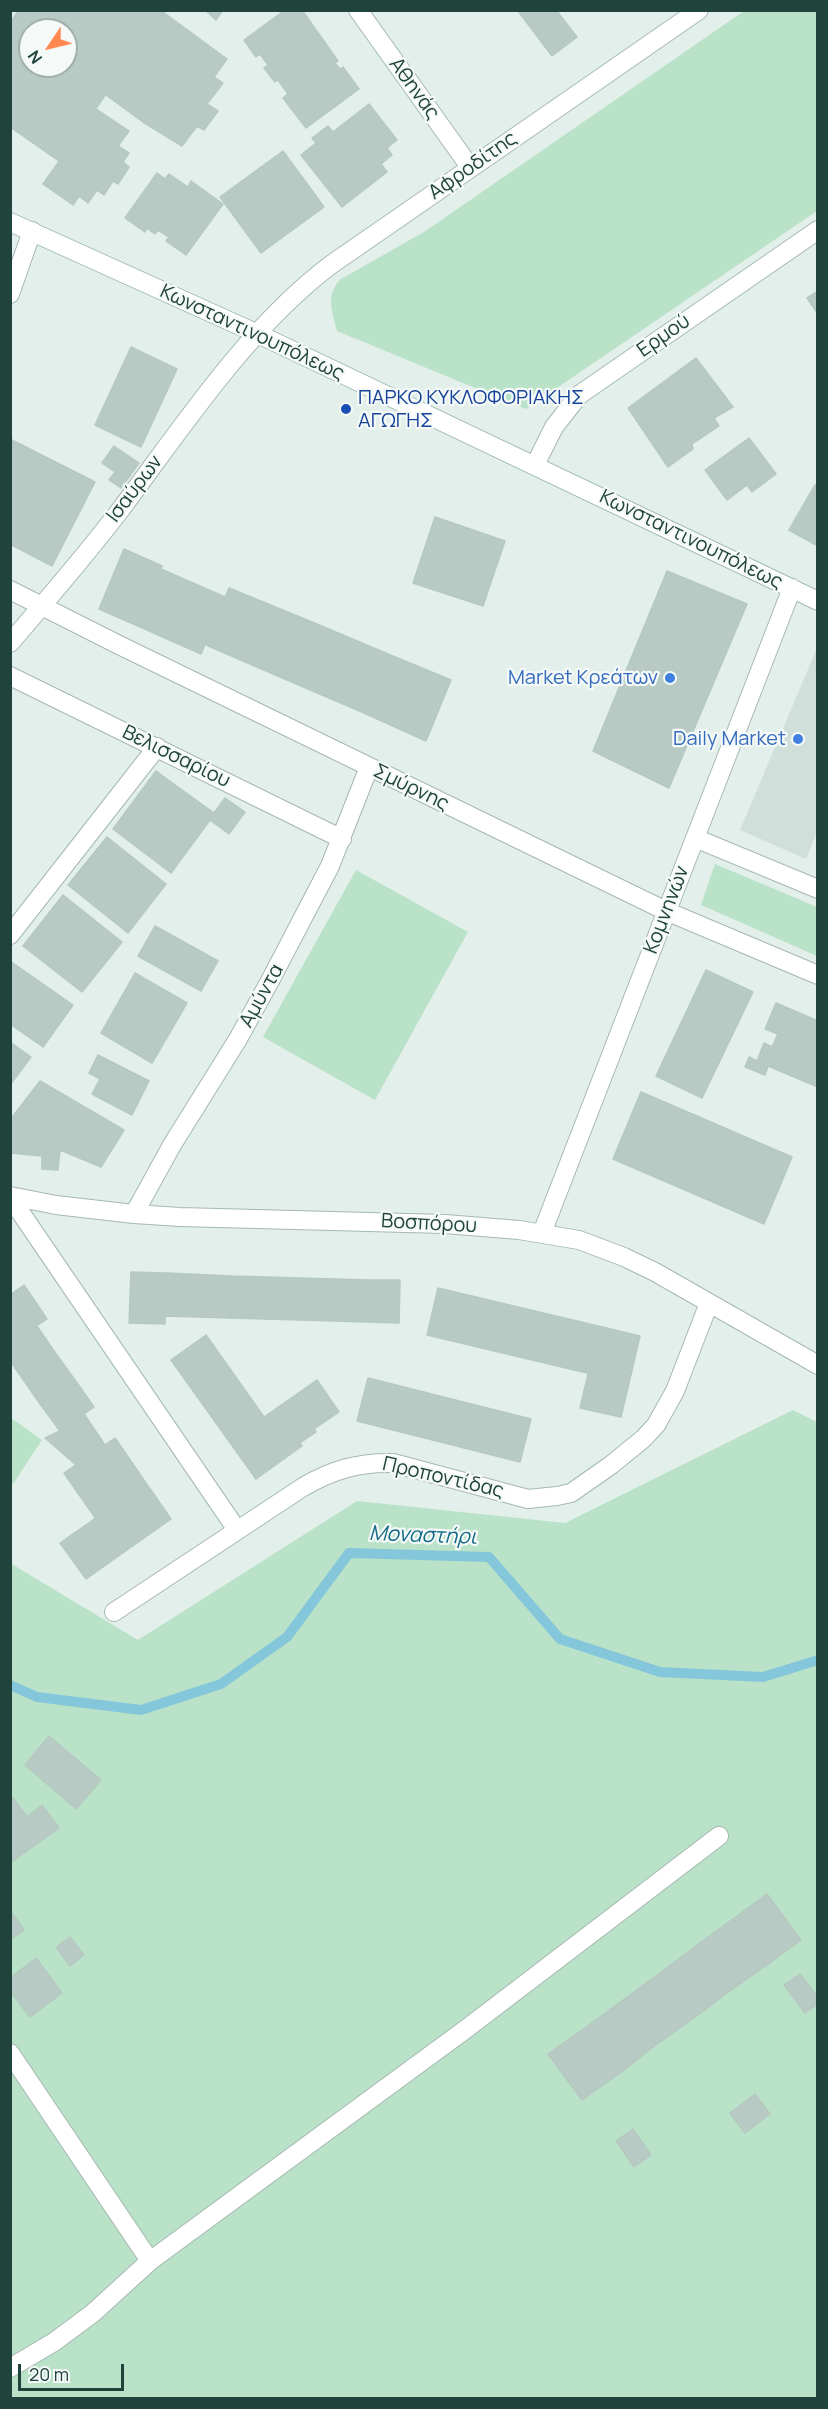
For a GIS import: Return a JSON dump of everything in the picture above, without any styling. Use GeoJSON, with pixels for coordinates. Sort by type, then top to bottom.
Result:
{"type":"FeatureCollection","features":[{"type":"Feature","properties":{"kind":"street","name":"Αθηνάς"},"geometry":{"type":"LineString","coordinates":[[358,10],[470,168]]}},
{"type":"Feature","properties":{"kind":"street","name":"Αφροδίτης"},"geometry":{"type":"LineString","coordinates":[[258,334],[286,301],[310,280],[699,10]]}},
{"type":"Feature","properties":{"kind":"street","name":"Κωνσταντινουπόλεως"},"geometry":{"type":"LineString","coordinates":[[10,222],[258,334],[818,601]]}},
{"type":"Feature","properties":{"kind":"street","name":"Ερμού"},"geometry":{"type":"LineString","coordinates":[[535,465],[554,427],[579,396],[818,230]]}},
{"type":"Feature","properties":{"kind":"street"},"geometry":{"type":"LineString","coordinates":[[10,294],[32,231]]}},
{"type":"Feature","properties":{"kind":"street","name":"Ισαύρων"},"geometry":{"type":"LineString","coordinates":[[10,643],[72,573],[183,424],[258,334]]}},
{"type":"Feature","properties":{"kind":"street","name":"Κομνηνών"},"geometry":{"type":"LineString","coordinates":[[542,1233],[792,588]]}},
{"type":"Feature","properties":{"kind":"street","name":"Σμύρνης"},"geometry":{"type":"LineString","coordinates":[[10,590],[666,911],[818,975]]}},
{"type":"Feature","properties":{"kind":"street","name":"Βελισσαρίου"},"geometry":{"type":"LineString","coordinates":[[10,676],[342,839]]}},
{"type":"Feature","properties":{"kind":"street"},"geometry":{"type":"LineString","coordinates":[[10,935],[158,747]]}},
{"type":"Feature","properties":{"kind":"street","name":"Αμύντα"},"geometry":{"type":"LineString","coordinates":[[134,1214],[178,1135],[250,1019],[342,839],[369,767]]}},
{"type":"Feature","properties":{"kind":"street"},"geometry":{"type":"LineString","coordinates":[[695,838],[818,889]]}},
{"type":"Feature","properties":{"kind":"street"},"geometry":{"type":"LineString","coordinates":[[10,1197],[237,1530]]}},
{"type":"Feature","properties":{"kind":"street","name":"Βοσπόρου"},"geometry":{"type":"LineString","coordinates":[[10,1197],[134,1214],[445,1224],[542,1233],[579,1240],[624,1257],[818,1365]]}},
{"type":"Feature","properties":{"kind":"street","name":"Προποντίδας"},"geometry":{"type":"LineString","coordinates":[[114,1612],[326,1474],[371,1462],[407,1466],[528,1498],[571,1493],[611,1465],[643,1439],[656,1425],[675,1391],[709,1303]]}},
{"type":"Feature","properties":{"kind":"street"},"geometry":{"type":"LineString","coordinates":[[10,2368],[41,2351],[75,2327],[150,2261],[457,2036],[719,1836]]}},
{"type":"Feature","properties":{"kind":"street"},"geometry":{"type":"LineString","coordinates":[[10,2053],[150,2261]]}},
{"type":"Feature","properties":{"kind":"shaded area","name":"Daily Market"},"geometry":{"type":"Polygon","coordinates":[[[817,648],[817,832],[806,859],[740,830],[817,648]]]}},
{"type":"Feature","properties":{"kind":"green space"},"geometry":{"type":"Polygon","coordinates":[[[744,11],[817,11],[817,211],[526,409],[337,331],[331,297],[341,279],[424,232],[744,11]]]}},
{"type":"Feature","properties":{"kind":"green space"},"geometry":{"type":"Polygon","coordinates":[[[715,864],[817,907],[817,956],[701,905],[715,864]]]}},
{"type":"Feature","properties":{"kind":"green space"},"geometry":{"type":"Polygon","coordinates":[[[356,870],[468,932],[375,1100],[263,1037],[356,870]]]}},
{"type":"Feature","properties":{"kind":"green space"},"geometry":{"type":"Polygon","coordinates":[[[793,1410],[817,1422],[817,2398],[11,2398],[10,1563],[138,1640],[357,1501],[565,1523],[793,1410]]]}},
{"type":"Feature","properties":{"kind":"green space"},"geometry":{"type":"Polygon","coordinates":[[[11,1418],[42,1440],[11,1487],[11,1418]]]}},
{"type":"Feature","properties":{"kind":"building"},"geometry":{"type":"Polygon","coordinates":[[[19,10],[165,10],[59,161],[10,127],[10,23],[19,10]]]}},
{"type":"Feature","properties":{"kind":"building"},"geometry":{"type":"Polygon","coordinates":[[[205,10],[223,10],[216,20],[205,10]]]}},
{"type":"Feature","properties":{"kind":"building"},"geometry":{"type":"Polygon","coordinates":[[[285,10],[302,10],[338,61],[335,63],[340,69],[343,67],[359,89],[306,128],[283,98],[288,94],[278,80],[275,82],[264,68],[268,65],[260,54],[256,57],[244,40],[285,10]]]}},
{"type":"Feature","properties":{"kind":"building"},"geometry":{"type":"Polygon","coordinates":[[[556,10],[577,37],[552,56],[518,11],[556,10]]]}},
{"type":"Feature","properties":{"kind":"building"},"geometry":{"type":"Polygon","coordinates":[[[163,12],[227,59],[214,77],[223,83],[207,104],[218,111],[204,130],[197,126],[182,146],[143,122],[106,95],[163,12]]]}},
{"type":"Feature","properties":{"kind":"building"},"geometry":{"type":"Polygon","coordinates":[[[369,104],[397,140],[387,148],[392,155],[381,164],[387,172],[342,207],[301,155],[316,143],[312,138],[328,126],[333,132],[369,104]]]}},
{"type":"Feature","properties":{"kind":"building"},"geometry":{"type":"Polygon","coordinates":[[[96,109],[129,131],[118,146],[129,153],[123,162],[129,167],[118,184],[113,181],[104,195],[97,190],[88,203],[79,196],[73,205],[43,184],[96,109]]]}},
{"type":"Feature","properties":{"kind":"building"},"geometry":{"type":"Polygon","coordinates":[[[283,151],[324,207],[261,253],[220,197],[283,151]]]}},
{"type":"Feature","properties":{"kind":"building"},"geometry":{"type":"Polygon","coordinates":[[[157,173],[165,179],[169,174],[188,187],[191,181],[223,204],[186,255],[166,241],[169,237],[158,230],[155,234],[147,228],[145,232],[125,218],[157,173]]]}},
{"type":"Feature","properties":{"kind":"building"},"geometry":{"type":"Polygon","coordinates":[[[818,291],[818,314],[807,298],[818,291]]]}},
{"type":"Feature","properties":{"kind":"building"},"geometry":{"type":"Polygon","coordinates":[[[131,347],[177,369],[141,447],[95,425],[131,347]]]}},
{"type":"Feature","properties":{"kind":"building"},"geometry":{"type":"Polygon","coordinates":[[[696,358],[733,407],[714,418],[719,426],[692,444],[693,449],[668,467],[628,408],[696,358]]]}},
{"type":"Feature","properties":{"kind":"building"},"geometry":{"type":"Polygon","coordinates":[[[749,438],[776,474],[752,492],[747,485],[727,500],[705,470],[749,438]]]}},
{"type":"Feature","properties":{"kind":"building"},"geometry":{"type":"Polygon","coordinates":[[[10,439],[95,482],[52,566],[10,544],[10,439]]]}},
{"type":"Feature","properties":{"kind":"building"},"geometry":{"type":"Polygon","coordinates":[[[114,446],[139,463],[121,488],[109,480],[115,472],[102,463],[114,446]]]}},
{"type":"Feature","properties":{"kind":"building"},"geometry":{"type":"Polygon","coordinates":[[[815,485],[818,486],[818,546],[789,530],[815,485]]]}},
{"type":"Feature","properties":{"kind":"building"},"geometry":{"type":"Polygon","coordinates":[[[435,517],[505,541],[483,606],[413,583],[435,517]]]}},
{"type":"Feature","properties":{"kind":"building"},"geometry":{"type":"Polygon","coordinates":[[[124,549],[162,566],[138,626],[99,609],[124,549]]]}},
{"type":"Feature","properties":{"kind":"building"},"geometry":{"type":"Polygon","coordinates":[[[161,569],[225,597],[201,654],[138,626],[161,569]]]}},
{"type":"Feature","properties":{"kind":"building","name":"Market Κρεάτων"},"geometry":{"type":"Polygon","coordinates":[[[667,571],[747,604],[669,788],[593,751],[667,571]]]}},
{"type":"Feature","properties":{"kind":"building"},"geometry":{"type":"Polygon","coordinates":[[[229,588],[312,622],[287,680],[206,645],[229,588]]]}},
{"type":"Feature","properties":{"kind":"building"},"geometry":{"type":"Polygon","coordinates":[[[312,622],[388,654],[364,713],[287,680],[312,622]]]}},
{"type":"Feature","properties":{"kind":"building"},"geometry":{"type":"Polygon","coordinates":[[[388,654],[451,680],[426,741],[364,713],[388,654]]]}},
{"type":"Feature","properties":{"kind":"building"},"geometry":{"type":"Polygon","coordinates":[[[156,771],[214,813],[225,798],[245,812],[229,834],[210,820],[171,873],[113,829],[156,771]]]}},
{"type":"Feature","properties":{"kind":"building"},"geometry":{"type":"Polygon","coordinates":[[[107,837],[166,884],[128,933],[68,885],[107,837]]]}},
{"type":"Feature","properties":{"kind":"building"},"geometry":{"type":"Polygon","coordinates":[[[63,895],[122,942],[82,992],[23,946],[63,895]]]}},
{"type":"Feature","properties":{"kind":"building"},"geometry":{"type":"Polygon","coordinates":[[[155,926],[218,961],[201,991],[138,956],[155,926]]]}},
{"type":"Feature","properties":{"kind":"building"},"geometry":{"type":"Polygon","coordinates":[[[10,961],[73,1005],[43,1047],[10,1024],[10,961]]]}},
{"type":"Feature","properties":{"kind":"building"},"geometry":{"type":"Polygon","coordinates":[[[706,970],[753,992],[702,1098],[656,1076],[706,970]]]}},
{"type":"Feature","properties":{"kind":"building"},"geometry":{"type":"Polygon","coordinates":[[[135,973],[187,1003],[152,1063],[101,1033],[135,973]]]}},
{"type":"Feature","properties":{"kind":"building"},"geometry":{"type":"Polygon","coordinates":[[[776,1003],[818,1021],[818,1087],[768,1066],[765,1075],[745,1067],[749,1057],[757,1061],[764,1043],[772,1047],[778,1034],[765,1029],[776,1003]]]}},
{"type":"Feature","properties":{"kind":"building"},"geometry":{"type":"Polygon","coordinates":[[[10,1042],[31,1057],[10,1085],[10,1042]]]}},
{"type":"Feature","properties":{"kind":"building"},"geometry":{"type":"Polygon","coordinates":[[[98,1055],[149,1081],[132,1115],[92,1094],[100,1079],[89,1073],[98,1055]]]}},
{"type":"Feature","properties":{"kind":"building"},"geometry":{"type":"Polygon","coordinates":[[[40,1081],[124,1130],[101,1167],[60,1150],[58,1170],[42,1169],[42,1156],[10,1153],[10,1120],[40,1081]]]}},
{"type":"Feature","properties":{"kind":"building"},"geometry":{"type":"Polygon","coordinates":[[[641,1092],[792,1157],[764,1224],[613,1159],[641,1092]]]}},
{"type":"Feature","properties":{"kind":"building"},"geometry":{"type":"Polygon","coordinates":[[[131,1272],[166,1273],[165,1324],[129,1323],[131,1272]]]}},
{"type":"Feature","properties":{"kind":"building"},"geometry":{"type":"Polygon","coordinates":[[[166,1273],[232,1276],[231,1318],[165,1316],[166,1273]]]}},
{"type":"Feature","properties":{"kind":"building"},"geometry":{"type":"Polygon","coordinates":[[[232,1276],[299,1278],[299,1320],[231,1318],[232,1276]]]}},
{"type":"Feature","properties":{"kind":"building"},"geometry":{"type":"Polygon","coordinates":[[[299,1278],[368,1280],[367,1322],[299,1320],[299,1278]]]}},
{"type":"Feature","properties":{"kind":"building"},"geometry":{"type":"Polygon","coordinates":[[[368,1280],[400,1280],[399,1323],[367,1322],[368,1280]]]}},
{"type":"Feature","properties":{"kind":"building"},"geometry":{"type":"Polygon","coordinates":[[[24,1285],[47,1319],[10,1344],[10,1295],[24,1285]]]}},
{"type":"Feature","properties":{"kind":"building"},"geometry":{"type":"Polygon","coordinates":[[[438,1288],[640,1336],[629,1383],[427,1335],[438,1288]]]}},
{"type":"Feature","properties":{"kind":"building"},"geometry":{"type":"Polygon","coordinates":[[[37,1326],[54,1351],[20,1375],[10,1361],[10,1344],[37,1326]]]}},
{"type":"Feature","properties":{"kind":"building"},"geometry":{"type":"Polygon","coordinates":[[[206,1335],[264,1417],[317,1380],[339,1412],[314,1429],[316,1432],[300,1443],[302,1446],[256,1479],[171,1360],[206,1335]]]}},
{"type":"Feature","properties":{"kind":"building"},"geometry":{"type":"Polygon","coordinates":[[[54,1351],[75,1380],[40,1404],[20,1375],[54,1351]]]}},
{"type":"Feature","properties":{"kind":"building"},"geometry":{"type":"Polygon","coordinates":[[[588,1374],[629,1383],[621,1417],[580,1408],[588,1374]]]}},
{"type":"Feature","properties":{"kind":"building"},"geometry":{"type":"Polygon","coordinates":[[[368,1378],[531,1419],[520,1462],[357,1421],[368,1378]]]}},
{"type":"Feature","properties":{"kind":"building"},"geometry":{"type":"Polygon","coordinates":[[[75,1380],[94,1407],[60,1431],[40,1404],[75,1380]]]}},
{"type":"Feature","properties":{"kind":"building"},"geometry":{"type":"Polygon","coordinates":[[[84,1414],[105,1445],[76,1465],[45,1438],[60,1431],[84,1414]]]}},
{"type":"Feature","properties":{"kind":"building"},"geometry":{"type":"Polygon","coordinates":[[[115,1438],[146,1483],[96,1519],[64,1473],[115,1438]]]}},
{"type":"Feature","properties":{"kind":"building"},"geometry":{"type":"Polygon","coordinates":[[[146,1483],[171,1519],[86,1579],[60,1543],[146,1483]]]}},
{"type":"Feature","properties":{"kind":"building"},"geometry":{"type":"Polygon","coordinates":[[[49,1736],[101,1780],[76,1809],[25,1765],[49,1736]]]}},
{"type":"Feature","properties":{"kind":"building"},"geometry":{"type":"Polygon","coordinates":[[[10,1794],[27,1817],[42,1805],[59,1828],[10,1863],[10,1794]]]}},
{"type":"Feature","properties":{"kind":"building"},"geometry":{"type":"Polygon","coordinates":[[[767,1894],[801,1940],[767,1965],[733,1919],[767,1894]]]}},
{"type":"Feature","properties":{"kind":"building"},"geometry":{"type":"Polygon","coordinates":[[[10,1910],[24,1930],[10,1940],[10,1910]]]}},
{"type":"Feature","properties":{"kind":"building"},"geometry":{"type":"Polygon","coordinates":[[[733,1919],[767,1965],[730,1991],[697,1945],[733,1919]]]}},
{"type":"Feature","properties":{"kind":"building"},"geometry":{"type":"Polygon","coordinates":[[[70,1937],[84,1955],[70,1966],[56,1947],[70,1937]]]}},
{"type":"Feature","properties":{"kind":"building"},"geometry":{"type":"Polygon","coordinates":[[[697,1945],[730,1991],[694,2018],[660,1973],[697,1945]]]}},
{"type":"Feature","properties":{"kind":"building"},"geometry":{"type":"Polygon","coordinates":[[[36,1958],[62,1993],[30,2017],[10,1991],[10,1978],[36,1958]]]}},
{"type":"Feature","properties":{"kind":"building"},"geometry":{"type":"Polygon","coordinates":[[[660,1973],[694,2018],[656,2045],[623,2000],[660,1973]]]}},
{"type":"Feature","properties":{"kind":"building"},"geometry":{"type":"Polygon","coordinates":[[[800,1974],[818,1998],[818,2004],[805,2013],[784,1985],[800,1974]]]}},
{"type":"Feature","properties":{"kind":"building"},"geometry":{"type":"Polygon","coordinates":[[[623,2000],[656,2045],[620,2073],[586,2027],[623,2000]]]}},
{"type":"Feature","properties":{"kind":"building"},"geometry":{"type":"Polygon","coordinates":[[[586,2027],[620,2073],[582,2100],[548,2054],[586,2027]]]}},
{"type":"Feature","properties":{"kind":"building"},"geometry":{"type":"Polygon","coordinates":[[[755,2094],[770,2114],[745,2133],[730,2113],[755,2094]]]}},
{"type":"Feature","properties":{"kind":"building"},"geometry":{"type":"Polygon","coordinates":[[[633,2129],[651,2155],[634,2167],[616,2141],[633,2129]]]}},
{"type":"Feature","properties":{"kind":"waterway","name":"Μοναστήρι"},"geometry":{"type":"LineString","coordinates":[[10,1685],[37,1697],[141,1710],[221,1684],[287,1637],[349,1553],[489,1557],[560,1639],[660,1672],[763,1677],[818,1660]]}},
{"type":"Feature","properties":{"kind":"place","name":"ΠΑΡΚΟ ΚΥΚΛΟΦΟΡΙΑΚΗΣ ΑΓΩΓΗΣ"},"geometry":{"type":"Point","coordinates":[346,409]}},
{"type":"Feature","properties":{"kind":"place","name":"Market Κρεάτων"},"geometry":{"type":"Point","coordinates":[670,678]}},
{"type":"Feature","properties":{"kind":"place","name":"Daily Market"},"geometry":{"type":"Point","coordinates":[798,739]}}]}
